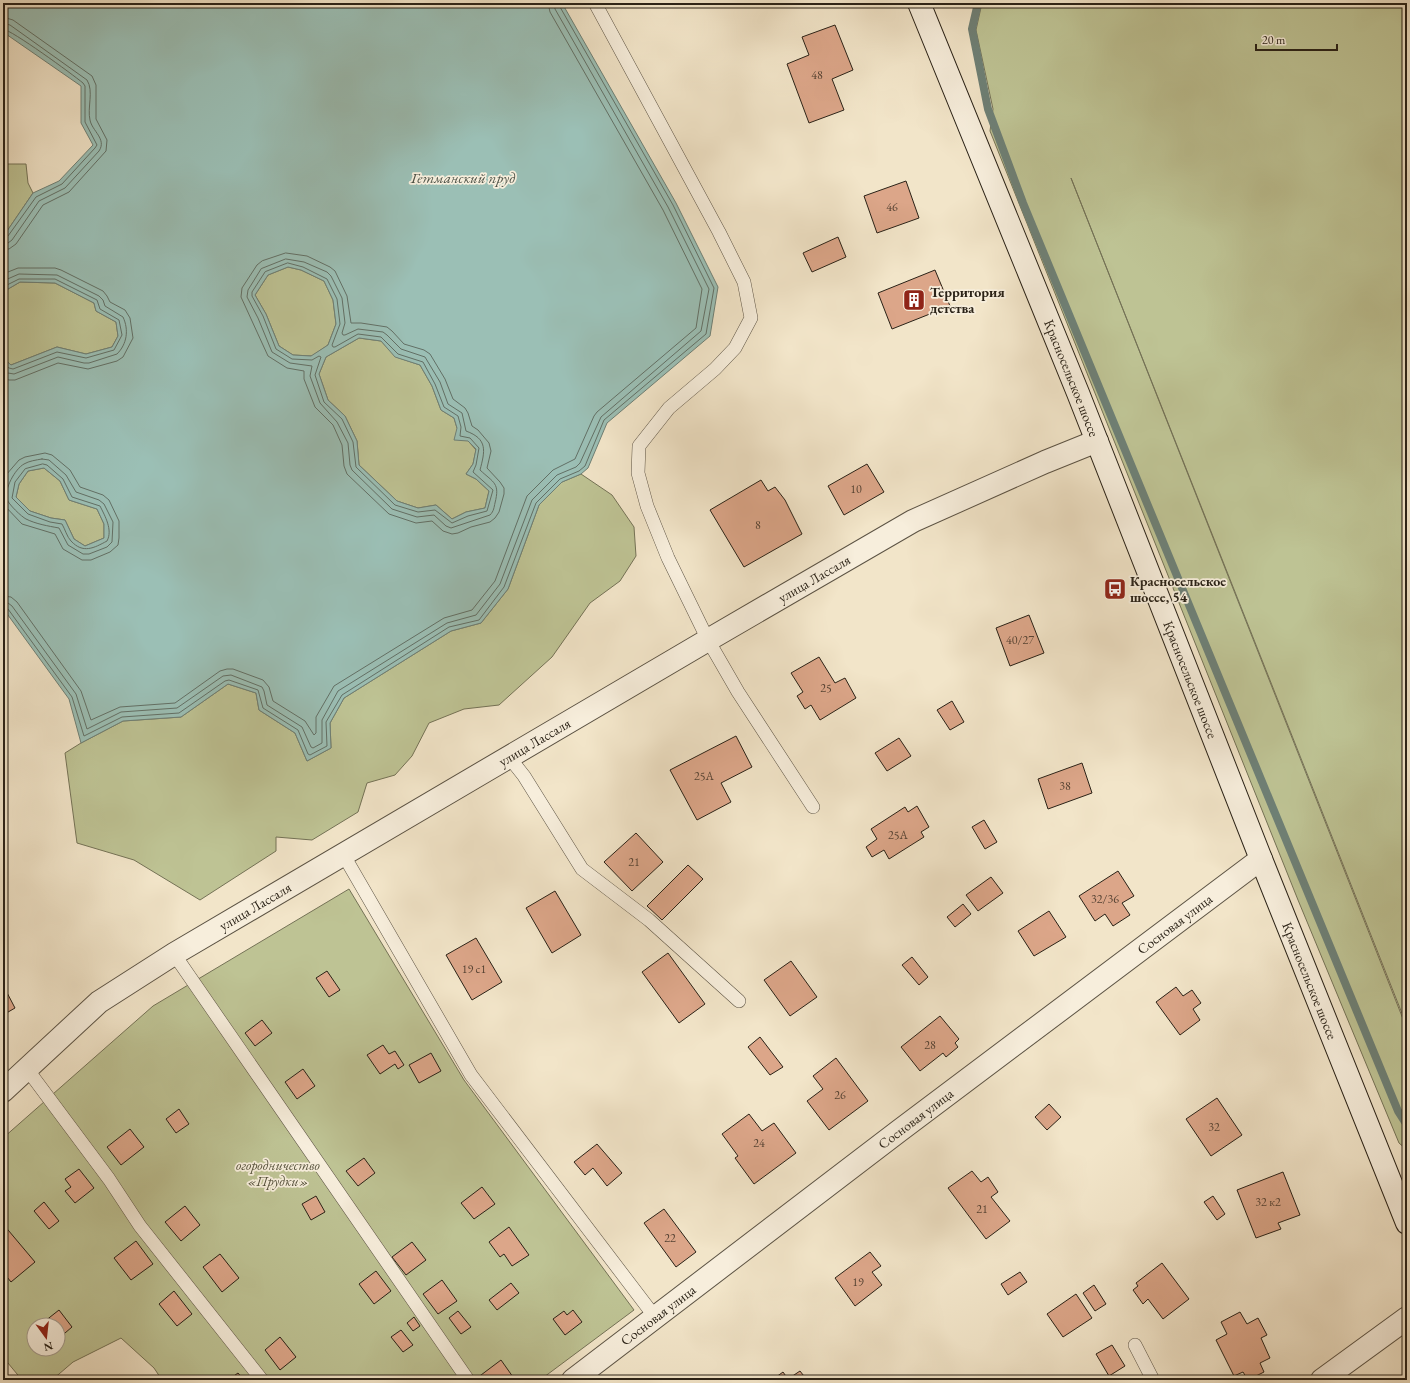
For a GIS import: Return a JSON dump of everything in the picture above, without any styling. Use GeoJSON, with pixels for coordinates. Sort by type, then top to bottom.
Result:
{"type":"FeatureCollection","features":[{"type":"Feature","properties":{"kind":"street","name":"Красносельское шоссе"},"geometry":{"type":"LineString","coordinates":[[919,3],[1097,441],[1261,860],[1407,1223]]}},
{"type":"Feature","properties":{"kind":"street","name":"улица Лассаля"},"geometry":{"type":"LineString","coordinates":[[3,1091],[99,1002],[174,954],[913,520],[1045,462],[1097,441]]}},
{"type":"Feature","properties":{"kind":"street","name":"Сосновая улица"},"geometry":{"type":"LineString","coordinates":[[573,1380],[905,1126],[1261,860]]}},
{"type":"Feature","properties":{"kind":"street"},"geometry":{"type":"LineString","coordinates":[[1322,1380],[1407,1318]]}},
{"type":"Feature","properties":{"kind":"lane"},"geometry":{"type":"LineString","coordinates":[[595,3],[719,232],[744,282],[751,318],[735,348],[715,369],[669,408],[639,446],[638,473],[647,506],[668,558],[708,640],[738,692],[813,807]]}},
{"type":"Feature","properties":{"kind":"lane"},"geometry":{"type":"LineString","coordinates":[[509,757],[524,776],[582,869],[650,920],[739,1001]]}},
{"type":"Feature","properties":{"kind":"lane"},"geometry":{"type":"LineString","coordinates":[[343,854],[471,1075],[655,1317]]}},
{"type":"Feature","properties":{"kind":"lane"},"geometry":{"type":"LineString","coordinates":[[174,954],[468,1380]]}},
{"type":"Feature","properties":{"kind":"lane"},"geometry":{"type":"LineString","coordinates":[[27,1069],[109,1179],[140,1226],[262,1380]]}},
{"type":"Feature","properties":{"kind":"lane"},"geometry":{"type":"LineString","coordinates":[[1135,1345],[1153,1380]]}},
{"type":"Feature","properties":{"kind":"green space"},"geometry":{"type":"Polygon","coordinates":[[[982,3],[1407,3],[1407,1026],[1071,178],[1407,1029],[1407,1150],[1399,1143],[1298,900],[990,131],[993,109],[976,30],[982,3]]]}},
{"type":"Feature","properties":{"kind":"green space"},"geometry":{"type":"Polygon","coordinates":[[[3,164],[26,164],[28,183],[33,193],[3,237],[3,164]]]}},
{"type":"Feature","properties":{"kind":"green space"},"geometry":{"type":"Polygon","coordinates":[[[288,267],[301,270],[324,281],[333,300],[336,324],[328,345],[312,356],[293,355],[279,346],[266,314],[255,295],[268,275],[288,267]]]}},
{"type":"Feature","properties":{"kind":"green space"},"geometry":{"type":"Polygon","coordinates":[[[20,282],[55,283],[94,303],[96,311],[116,322],[118,336],[112,347],[86,354],[57,347],[11,365],[3,358],[3,292],[20,282]]]}},
{"type":"Feature","properties":{"kind":"green space"},"geometry":{"type":"Polygon","coordinates":[[[359,338],[381,341],[396,357],[420,365],[432,386],[441,410],[454,418],[457,428],[476,450],[473,464],[466,474],[476,479],[489,491],[485,508],[466,512],[452,519],[436,505],[418,508],[397,501],[359,465],[357,441],[345,416],[328,400],[319,374],[326,357],[359,338]]]}},
{"type":"Feature","properties":{"kind":"green space"},"geometry":{"type":"Polygon","coordinates":[[[44,468],[60,481],[69,500],[97,509],[104,524],[104,538],[85,546],[74,539],[65,520],[51,518],[30,511],[16,497],[19,484],[28,471],[44,468]]]}},
{"type":"Feature","properties":{"kind":"green space"},"geometry":{"type":"Polygon","coordinates":[[[581,474],[612,495],[634,527],[636,556],[620,581],[590,603],[552,657],[499,705],[464,709],[429,723],[412,756],[395,775],[367,783],[358,812],[312,840],[276,837],[276,851],[200,900],[134,860],[77,843],[65,753],[123,721],[181,717],[228,684],[256,693],[259,710],[295,733],[307,761],[331,748],[330,723],[344,698],[451,631],[481,623],[508,589],[539,505],[562,482],[581,474]]]}},
{"type":"Feature","properties":{"kind":"green space","name":"огородничество «Прудки»"},"geometry":{"type":"Polygon","coordinates":[[[349,889],[464,1080],[634,1310],[540,1380],[162,1380],[154,1368],[121,1338],[73,1362],[52,1380],[22,1380],[3,1357],[3,1138],[153,1006],[349,889]]]}},
{"type":"Feature","properties":{"kind":"water","name":"Гетманский пруд"},"geometry":{"type":"Polygon","coordinates":[[[3,3],[562,3],[676,203],[718,287],[710,336],[607,423],[588,468],[581,474],[562,482],[539,505],[508,589],[481,623],[451,631],[344,698],[330,723],[331,748],[307,761],[295,733],[259,710],[256,693],[228,684],[181,717],[123,721],[81,743],[69,699],[5,611],[3,605],[3,358],[11,365],[57,347],[86,354],[112,347],[118,336],[116,322],[96,311],[94,303],[55,283],[20,282],[3,292],[3,237],[33,193],[59,181],[93,145],[81,123],[81,86],[3,32],[3,3]],[[288,267],[268,275],[255,295],[266,314],[279,346],[293,355],[311,356],[328,345],[336,324],[333,300],[324,281],[301,270],[288,267]],[[359,338],[326,357],[319,374],[328,400],[345,416],[357,441],[359,465],[397,501],[418,508],[436,505],[452,519],[466,512],[485,508],[489,491],[476,479],[466,474],[473,464],[476,449],[468,441],[454,440],[457,428],[454,418],[441,410],[432,386],[420,365],[395,357],[381,341],[359,338]],[[44,468],[28,471],[19,484],[16,497],[30,511],[51,518],[65,520],[74,539],[85,546],[104,538],[104,524],[97,509],[69,500],[60,481],[44,468]]]}},
{"type":"Feature","properties":{"kind":"building"},"geometry":{"type":"Polygon","coordinates":[[[835,25],[853,70],[832,79],[844,110],[809,123],[787,64],[809,55],[802,37],[835,25]]]}},
{"type":"Feature","properties":{"kind":"building"},"geometry":{"type":"Polygon","coordinates":[[[906,181],[919,218],[877,233],[864,196],[906,181]]]}},
{"type":"Feature","properties":{"kind":"building"},"geometry":{"type":"Polygon","coordinates":[[[838,237],[846,257],[812,272],[803,253],[838,237]]]}},
{"type":"Feature","properties":{"kind":"building","name":"Территория детства"},"geometry":{"type":"Polygon","coordinates":[[[935,270],[950,306],[892,329],[878,293],[935,270]]]}},
{"type":"Feature","properties":{"kind":"building"},"geometry":{"type":"Polygon","coordinates":[[[867,464],[884,492],[844,515],[828,486],[867,464]]]}},
{"type":"Feature","properties":{"kind":"building"},"geometry":{"type":"Polygon","coordinates":[[[761,480],[768,491],[775,487],[785,500],[802,534],[744,567],[710,510],[761,480]]]}},
{"type":"Feature","properties":{"kind":"building"},"geometry":{"type":"Polygon","coordinates":[[[1029,615],[1044,653],[1010,666],[996,628],[1029,615]]]}},
{"type":"Feature","properties":{"kind":"building"},"geometry":{"type":"Polygon","coordinates":[[[819,657],[835,683],[845,678],[856,698],[820,720],[811,705],[805,709],[797,696],[803,692],[791,673],[819,657]]]}},
{"type":"Feature","properties":{"kind":"building"},"geometry":{"type":"Polygon","coordinates":[[[952,701],[964,722],[950,730],[937,710],[952,701]]]}},
{"type":"Feature","properties":{"kind":"building"},"geometry":{"type":"Polygon","coordinates":[[[736,736],[752,767],[721,783],[731,802],[697,820],[670,770],[736,736]]]}},
{"type":"Feature","properties":{"kind":"building"},"geometry":{"type":"Polygon","coordinates":[[[899,738],[911,756],[887,771],[875,753],[899,738]]]}},
{"type":"Feature","properties":{"kind":"building"},"geometry":{"type":"Polygon","coordinates":[[[1082,763],[1092,793],[1048,809],[1038,779],[1082,763]]]}},
{"type":"Feature","properties":{"kind":"building"},"geometry":{"type":"Polygon","coordinates":[[[917,806],[929,827],[921,832],[924,837],[889,859],[884,850],[872,857],[866,847],[877,839],[871,829],[905,807],[908,812],[917,806]]]}},
{"type":"Feature","properties":{"kind":"building"},"geometry":{"type":"Polygon","coordinates":[[[984,820],[997,842],[985,849],[972,827],[984,820]]]}},
{"type":"Feature","properties":{"kind":"building"},"geometry":{"type":"Polygon","coordinates":[[[636,833],[663,862],[632,891],[604,862],[636,833]]]}},
{"type":"Feature","properties":{"kind":"building"},"geometry":{"type":"Polygon","coordinates":[[[688,865],[703,879],[662,920],[647,906],[688,865]]]}},
{"type":"Feature","properties":{"kind":"building"},"geometry":{"type":"Polygon","coordinates":[[[1118,871],[1134,896],[1122,903],[1130,915],[1113,926],[1105,914],[1095,921],[1079,896],[1118,871]]]}},
{"type":"Feature","properties":{"kind":"building"},"geometry":{"type":"Polygon","coordinates":[[[991,877],[1003,893],[978,911],[966,895],[991,877]]]}},
{"type":"Feature","properties":{"kind":"building"},"geometry":{"type":"Polygon","coordinates":[[[555,891],[581,935],[552,953],[526,908],[555,891]]]}},
{"type":"Feature","properties":{"kind":"building"},"geometry":{"type":"Polygon","coordinates":[[[963,904],[971,914],[955,927],[947,917],[963,904]]]}},
{"type":"Feature","properties":{"kind":"building"},"geometry":{"type":"Polygon","coordinates":[[[1049,911],[1066,937],[1034,956],[1018,931],[1049,911]]]}},
{"type":"Feature","properties":{"kind":"building"},"geometry":{"type":"Polygon","coordinates":[[[476,938],[502,982],[472,1000],[446,955],[476,938]]]}},
{"type":"Feature","properties":{"kind":"building"},"geometry":{"type":"Polygon","coordinates":[[[668,953],[705,1004],[679,1023],[642,972],[668,953]]]}},
{"type":"Feature","properties":{"kind":"building"},"geometry":{"type":"Polygon","coordinates":[[[912,957],[928,977],[919,985],[902,965],[912,957]]]}},
{"type":"Feature","properties":{"kind":"building"},"geometry":{"type":"Polygon","coordinates":[[[791,961],[817,997],[790,1016],[764,980],[791,961]]]}},
{"type":"Feature","properties":{"kind":"building"},"geometry":{"type":"Polygon","coordinates":[[[327,971],[340,990],[329,997],[316,978],[327,971]]]}},
{"type":"Feature","properties":{"kind":"building"},"geometry":{"type":"Polygon","coordinates":[[[3,985],[15,1008],[3,1015],[3,985]]]}},
{"type":"Feature","properties":{"kind":"building"},"geometry":{"type":"Polygon","coordinates":[[[1176,987],[1183,996],[1192,990],[1201,1003],[1193,1009],[1200,1020],[1180,1035],[1156,1002],[1176,987]]]}},
{"type":"Feature","properties":{"kind":"building"},"geometry":{"type":"Polygon","coordinates":[[[940,1016],[959,1039],[955,1043],[958,1047],[946,1057],[943,1053],[920,1071],[901,1047],[940,1016]]]}},
{"type":"Feature","properties":{"kind":"building"},"geometry":{"type":"Polygon","coordinates":[[[262,1020],[272,1033],[255,1046],[245,1033],[262,1020]]]}},
{"type":"Feature","properties":{"kind":"building"},"geometry":{"type":"Polygon","coordinates":[[[760,1037],[783,1067],[770,1075],[748,1047],[760,1037]]]}},
{"type":"Feature","properties":{"kind":"building"},"geometry":{"type":"Polygon","coordinates":[[[383,1045],[389,1054],[395,1051],[404,1065],[398,1069],[395,1064],[380,1074],[367,1055],[383,1045]]]}},
{"type":"Feature","properties":{"kind":"building"},"geometry":{"type":"Polygon","coordinates":[[[431,1053],[441,1071],[419,1083],[409,1065],[431,1053]]]}},
{"type":"Feature","properties":{"kind":"building"},"geometry":{"type":"Polygon","coordinates":[[[836,1058],[868,1101],[829,1130],[807,1101],[823,1089],[813,1076],[836,1058]]]}},
{"type":"Feature","properties":{"kind":"building"},"geometry":{"type":"Polygon","coordinates":[[[303,1069],[315,1086],[297,1099],[285,1082],[303,1069]]]}},
{"type":"Feature","properties":{"kind":"building"},"geometry":{"type":"Polygon","coordinates":[[[1217,1098],[1242,1135],[1211,1156],[1186,1119],[1217,1098]]]}},
{"type":"Feature","properties":{"kind":"building"},"geometry":{"type":"Polygon","coordinates":[[[1049,1104],[1061,1117],[1047,1130],[1035,1117],[1049,1104]]]}},
{"type":"Feature","properties":{"kind":"building"},"geometry":{"type":"Polygon","coordinates":[[[179,1109],[189,1124],[176,1133],[166,1119],[179,1109]]]}},
{"type":"Feature","properties":{"kind":"building"},"geometry":{"type":"Polygon","coordinates":[[[749,1114],[762,1131],[774,1123],[796,1153],[754,1184],[735,1158],[738,1156],[722,1134],[749,1114]]]}},
{"type":"Feature","properties":{"kind":"building"},"geometry":{"type":"Polygon","coordinates":[[[130,1129],[144,1147],[121,1165],[107,1147],[130,1129]]]}},
{"type":"Feature","properties":{"kind":"building"},"geometry":{"type":"Polygon","coordinates":[[[597,1144],[622,1173],[607,1186],[593,1168],[585,1175],[574,1162],[597,1144]]]}},
{"type":"Feature","properties":{"kind":"building"},"geometry":{"type":"Polygon","coordinates":[[[364,1158],[375,1173],[358,1186],[346,1171],[364,1158]]]}},
{"type":"Feature","properties":{"kind":"building"},"geometry":{"type":"Polygon","coordinates":[[[79,1169],[94,1188],[75,1203],[65,1191],[71,1187],[65,1179],[79,1169]]]}},
{"type":"Feature","properties":{"kind":"building"},"geometry":{"type":"Polygon","coordinates":[[[972,1171],[981,1182],[988,1177],[998,1192],[991,1197],[1010,1221],[986,1239],[948,1188],[972,1171]]]}},
{"type":"Feature","properties":{"kind":"building"},"geometry":{"type":"Polygon","coordinates":[[[1283,1172],[1300,1215],[1278,1223],[1281,1229],[1256,1238],[1237,1190],[1283,1172]]]}},
{"type":"Feature","properties":{"kind":"building"},"geometry":{"type":"Polygon","coordinates":[[[482,1187],[495,1204],[474,1219],[461,1203],[482,1187]]]}},
{"type":"Feature","properties":{"kind":"building"},"geometry":{"type":"Polygon","coordinates":[[[316,1196],[325,1212],[311,1220],[302,1204],[316,1196]]]}},
{"type":"Feature","properties":{"kind":"building"},"geometry":{"type":"Polygon","coordinates":[[[1213,1196],[1225,1214],[1217,1220],[1204,1202],[1213,1196]]]}},
{"type":"Feature","properties":{"kind":"building"},"geometry":{"type":"Polygon","coordinates":[[[44,1202],[59,1221],[49,1229],[34,1211],[44,1202]]]}},
{"type":"Feature","properties":{"kind":"building"},"geometry":{"type":"Polygon","coordinates":[[[185,1206],[200,1225],[181,1241],[165,1222],[185,1206]]]}},
{"type":"Feature","properties":{"kind":"building"},"geometry":{"type":"Polygon","coordinates":[[[664,1209],[696,1252],[676,1267],[644,1223],[664,1209]]]}},
{"type":"Feature","properties":{"kind":"building"},"geometry":{"type":"Polygon","coordinates":[[[3,1224],[35,1262],[11,1282],[3,1272],[3,1224]]]}},
{"type":"Feature","properties":{"kind":"building"},"geometry":{"type":"Polygon","coordinates":[[[509,1227],[529,1255],[512,1266],[504,1254],[500,1257],[489,1242],[509,1227]]]}},
{"type":"Feature","properties":{"kind":"building"},"geometry":{"type":"Polygon","coordinates":[[[136,1241],[153,1264],[131,1280],[114,1258],[136,1241]]]}},
{"type":"Feature","properties":{"kind":"building"},"geometry":{"type":"Polygon","coordinates":[[[412,1242],[426,1260],[406,1275],[392,1257],[412,1242]]]}},
{"type":"Feature","properties":{"kind":"building"},"geometry":{"type":"Polygon","coordinates":[[[870,1252],[881,1266],[872,1272],[882,1285],[855,1306],[835,1278],[870,1252]]]}},
{"type":"Feature","properties":{"kind":"building"},"geometry":{"type":"Polygon","coordinates":[[[220,1254],[239,1278],[222,1292],[203,1267],[220,1254]]]}},
{"type":"Feature","properties":{"kind":"building"},"geometry":{"type":"Polygon","coordinates":[[[1162,1263],[1189,1299],[1163,1319],[1148,1299],[1143,1304],[1133,1290],[1138,1286],[1136,1283],[1162,1263]]]}},
{"type":"Feature","properties":{"kind":"building"},"geometry":{"type":"Polygon","coordinates":[[[376,1271],[391,1291],[374,1304],[359,1284],[376,1271]]]}},
{"type":"Feature","properties":{"kind":"building"},"geometry":{"type":"Polygon","coordinates":[[[1020,1272],[1027,1282],[1008,1295],[1001,1284],[1020,1272]]]}},
{"type":"Feature","properties":{"kind":"building"},"geometry":{"type":"Polygon","coordinates":[[[442,1280],[457,1301],[438,1314],[423,1294],[442,1280]]]}},
{"type":"Feature","properties":{"kind":"building"},"geometry":{"type":"Polygon","coordinates":[[[511,1283],[519,1293],[497,1310],[489,1300],[511,1283]]]}},
{"type":"Feature","properties":{"kind":"building"},"geometry":{"type":"Polygon","coordinates":[[[1094,1285],[1106,1304],[1095,1311],[1083,1293],[1094,1285]]]}},
{"type":"Feature","properties":{"kind":"building"},"geometry":{"type":"Polygon","coordinates":[[[174,1291],[192,1314],[177,1326],[159,1304],[174,1291]]]}},
{"type":"Feature","properties":{"kind":"building"},"geometry":{"type":"Polygon","coordinates":[[[1076,1294],[1092,1318],[1063,1337],[1047,1314],[1076,1294]]]}},
{"type":"Feature","properties":{"kind":"building"},"geometry":{"type":"Polygon","coordinates":[[[59,1310],[64,1317],[50,1317],[59,1310]]]}},
{"type":"Feature","properties":{"kind":"building"},"geometry":{"type":"Polygon","coordinates":[[[573,1310],[582,1322],[565,1335],[553,1319],[564,1311],[567,1315],[573,1310]]]}},
{"type":"Feature","properties":{"kind":"building"},"geometry":{"type":"Polygon","coordinates":[[[458,1311],[471,1327],[461,1334],[449,1318],[458,1311]]]}},
{"type":"Feature","properties":{"kind":"building"},"geometry":{"type":"Polygon","coordinates":[[[1240,1312],[1247,1324],[1258,1318],[1267,1335],[1261,1338],[1270,1358],[1260,1363],[1264,1372],[1248,1380],[1243,1372],[1234,1376],[1216,1340],[1227,1334],[1221,1322],[1240,1312]]]}},
{"type":"Feature","properties":{"kind":"building"},"geometry":{"type":"Polygon","coordinates":[[[414,1317],[420,1326],[413,1331],[407,1323],[414,1317]]]}},
{"type":"Feature","properties":{"kind":"building"},"geometry":{"type":"Polygon","coordinates":[[[66,1319],[72,1327],[66,1332],[66,1319]]]}},
{"type":"Feature","properties":{"kind":"building"},"geometry":{"type":"Polygon","coordinates":[[[401,1330],[413,1345],[403,1352],[391,1337],[401,1330]]]}},
{"type":"Feature","properties":{"kind":"building"},"geometry":{"type":"Polygon","coordinates":[[[280,1337],[296,1357],[280,1370],[265,1350],[280,1337]]]}},
{"type":"Feature","properties":{"kind":"building"},"geometry":{"type":"Polygon","coordinates":[[[1112,1345],[1125,1366],[1109,1376],[1096,1354],[1112,1345]]]}},
{"type":"Feature","properties":{"kind":"building"},"geometry":{"type":"Polygon","coordinates":[[[501,1360],[513,1377],[509,1380],[479,1380],[477,1378],[501,1360]]]}},
{"type":"Feature","properties":{"kind":"building"},"geometry":{"type":"Polygon","coordinates":[[[800,1371],[807,1380],[772,1380],[783,1372],[788,1379],[800,1371]]]}},
{"type":"Feature","properties":{"kind":"building"},"geometry":{"type":"Polygon","coordinates":[[[238,1373],[244,1380],[228,1380],[238,1373]]]}},
{"type":"Feature","properties":{"kind":"building"},"geometry":{"type":"Polygon","coordinates":[[[15,1376],[18,1380],[9,1380],[15,1376]]]}},
{"type":"Feature","properties":{"kind":"waterway"},"geometry":{"type":"LineString","coordinates":[[978,3],[972,29],[988,109],[1023,203],[1398,1111],[1407,1125]]}},
{"type":"Feature","properties":{"kind":"place","name":"Территория детства"},"geometry":{"type":"Point","coordinates":[914,300]}},
{"type":"Feature","properties":{"kind":"place","name":"Красносельское шоссе, 54"},"geometry":{"type":"Point","coordinates":[1115,589]}}]}
